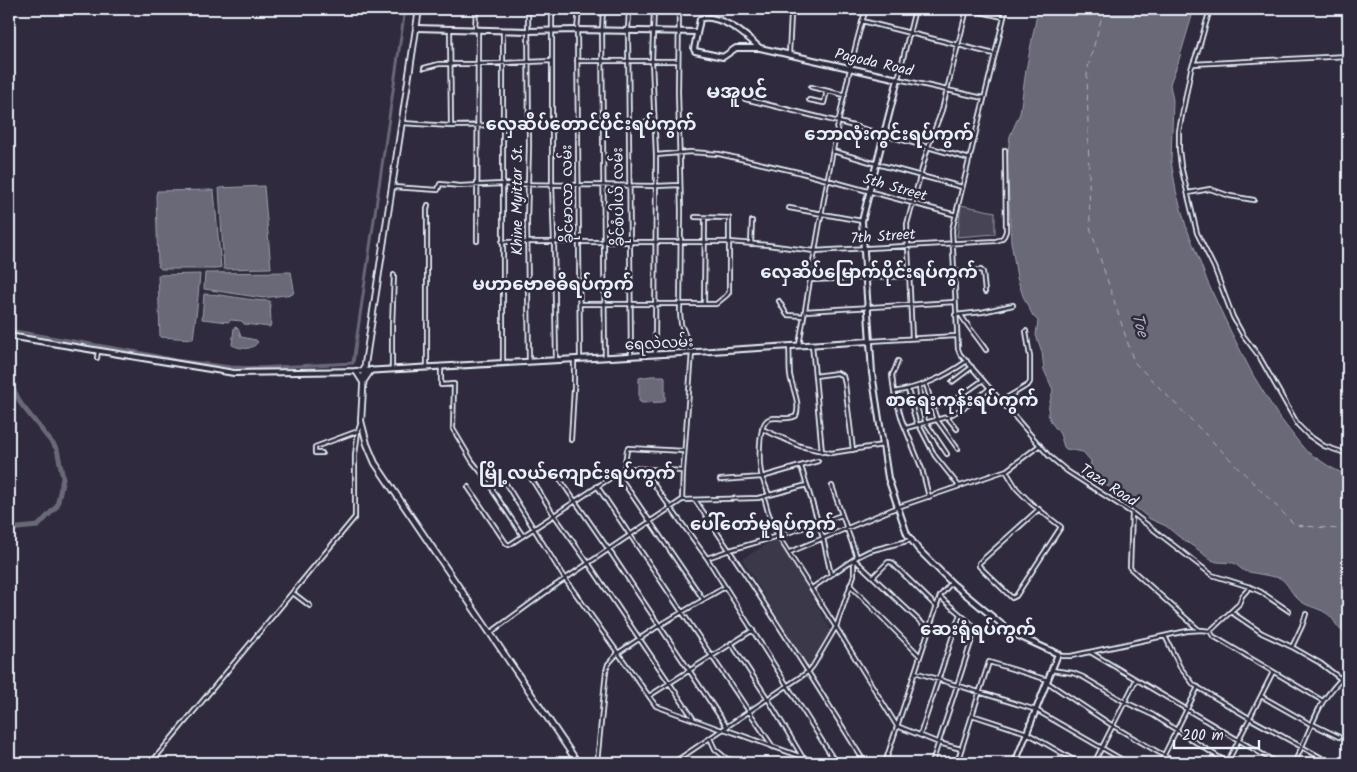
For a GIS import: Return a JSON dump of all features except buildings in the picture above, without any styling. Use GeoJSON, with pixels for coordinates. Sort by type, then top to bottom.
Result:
{"type":"FeatureCollection","features":[{"type":"Feature","properties":{"kind":"main road"},"geometry":{"type":"LineString","coordinates":[[418,9],[364,371],[361,421],[367,444],[375,463],[578,763]]}},
{"type":"Feature","properties":{"kind":"main road","name":"Pagoda Road"},"geometry":{"type":"LineString","coordinates":[[760,48],[733,25],[717,19],[700,18],[694,49],[696,51],[723,57],[736,48],[760,48],[898,79]]}},
{"type":"Feature","properties":{"kind":"main road"},"geometry":{"type":"LineString","coordinates":[[416,28],[697,32]]}},
{"type":"Feature","properties":{"kind":"main road"},"geometry":{"type":"LineString","coordinates":[[898,79],[862,221],[872,374],[888,478],[907,534],[918,549],[952,582],[1012,633],[1058,654],[1015,763]]}},
{"type":"Feature","properties":{"kind":"main road","name":"ရေလဲလမ်း"},"geometry":{"type":"LineString","coordinates":[[9,336],[234,374],[364,371],[869,341]]}},
{"type":"Feature","properties":{"kind":"main road"},"geometry":{"type":"LineString","coordinates":[[363,382],[371,370]]}},
{"type":"Feature","properties":{"kind":"main road"},"geometry":{"type":"LineString","coordinates":[[356,371],[363,382]]}},
{"type":"Feature","properties":{"kind":"street"},"geometry":{"type":"LineString","coordinates":[[476,9],[477,241]]}},
{"type":"Feature","properties":{"kind":"street","name":"Khine Myittar St."},"geometry":{"type":"LineString","coordinates":[[528,9],[529,361]]}},
{"type":"Feature","properties":{"kind":"street"},"geometry":{"type":"LineString","coordinates":[[552,9],[552,185],[556,360]]}},
{"type":"Feature","properties":{"kind":"street","name":"ခိုင်မာလာ လမ်း"},"geometry":{"type":"LineString","coordinates":[[579,9],[577,61],[580,359]]}},
{"type":"Feature","properties":{"kind":"street"},"geometry":{"type":"LineString","coordinates":[[603,9],[605,357]]}},
{"type":"Feature","properties":{"kind":"street","name":"ခိုင်စံပါယ် လမ်း"},"geometry":{"type":"LineString","coordinates":[[629,9],[628,122],[631,356]]}},
{"type":"Feature","properties":{"kind":"street"},"geometry":{"type":"LineString","coordinates":[[654,9],[652,61],[656,155],[655,354]]}},
{"type":"Feature","properties":{"kind":"street"},"geometry":{"type":"LineString","coordinates":[[679,9],[680,304],[681,324],[689,352],[682,500]]}},
{"type":"Feature","properties":{"kind":"street"},"geometry":{"type":"LineString","coordinates":[[772,9],[791,15],[789,54]]}},
{"type":"Feature","properties":{"kind":"street"},"geometry":{"type":"LineString","coordinates":[[799,345],[833,151],[850,68],[866,9]]}},
{"type":"Feature","properties":{"kind":"street"},"geometry":{"type":"LineString","coordinates":[[898,79],[915,9]]}},
{"type":"Feature","properties":{"kind":"street"},"geometry":{"type":"LineString","coordinates":[[912,338],[907,224],[928,147],[942,110],[967,9],[1003,17]]}},
{"type":"Feature","properties":{"kind":"street","name":"Taza Road"},"geometry":{"type":"LineString","coordinates":[[1006,9],[952,230],[958,349],[1049,456],[1067,472],[1132,513],[1212,575],[1250,587],[1289,610]]}},
{"type":"Feature","properties":{"kind":"street"},"geometry":{"type":"LineString","coordinates":[[1210,9],[1185,93],[1179,130],[1180,155],[1197,233],[1214,267],[1233,317],[1243,335],[1259,356],[1298,425],[1324,446],[1348,454]]}},
{"type":"Feature","properties":{"kind":"street"},"geometry":{"type":"LineString","coordinates":[[862,21],[994,54]]}},
{"type":"Feature","properties":{"kind":"street"},"geometry":{"type":"LineString","coordinates":[[450,29],[451,126]]}},
{"type":"Feature","properties":{"kind":"street"},"geometry":{"type":"LineString","coordinates":[[502,363],[504,30]]}},
{"type":"Feature","properties":{"kind":"street"},"geometry":{"type":"LineString","coordinates":[[1193,64],[1348,56]]}},
{"type":"Feature","properties":{"kind":"street"},"geometry":{"type":"LineString","coordinates":[[424,68],[439,64],[552,61]]}},
{"type":"Feature","properties":{"kind":"street"},"geometry":{"type":"LineString","coordinates":[[577,61],[678,61]]}},
{"type":"Feature","properties":{"kind":"street","name":"Pagoda Road"},"geometry":{"type":"LineString","coordinates":[[898,79],[983,98]]}},
{"type":"Feature","properties":{"kind":"street"},"geometry":{"type":"LineString","coordinates":[[811,87],[845,95]]}},
{"type":"Feature","properties":{"kind":"street"},"geometry":{"type":"LineString","coordinates":[[809,100],[824,103],[827,91]]}},
{"type":"Feature","properties":{"kind":"street"},"geometry":{"type":"LineString","coordinates":[[744,99],[839,122],[970,159]]}},
{"type":"Feature","properties":{"kind":"street"},"geometry":{"type":"LineString","coordinates":[[401,123],[451,126],[655,122]]}},
{"type":"Feature","properties":{"kind":"street","name":"7th Street"},"geometry":{"type":"LineString","coordinates":[[502,242],[729,242],[814,251],[1002,239],[1006,231],[1005,150]]}},
{"type":"Feature","properties":{"kind":"street"},"geometry":{"type":"LineString","coordinates":[[833,151],[962,187]]}},
{"type":"Feature","properties":{"kind":"street","name":"5th Street"},"geometry":{"type":"LineString","coordinates":[[656,155],[690,152],[719,154],[798,172],[956,215]]}},
{"type":"Feature","properties":{"kind":"street"},"geometry":{"type":"LineString","coordinates":[[392,186],[438,190],[440,184],[460,186],[478,184],[578,184],[656,186],[680,184]]}},
{"type":"Feature","properties":{"kind":"street"},"geometry":{"type":"LineString","coordinates":[[1188,193],[1210,189],[1230,196],[1254,200]]}},
{"type":"Feature","properties":{"kind":"street"},"geometry":{"type":"LineString","coordinates":[[427,367],[426,209],[428,205]]}},
{"type":"Feature","properties":{"kind":"street"},"geometry":{"type":"LineString","coordinates":[[789,208],[862,221]]}},
{"type":"Feature","properties":{"kind":"street"},"geometry":{"type":"LineString","coordinates":[[580,304],[718,303],[728,294],[728,218],[695,217]]}},
{"type":"Feature","properties":{"kind":"street"},"geometry":{"type":"LineString","coordinates":[[704,304],[705,217]]}},
{"type":"Feature","properties":{"kind":"street"},"geometry":{"type":"LineString","coordinates":[[750,244],[752,221]]}},
{"type":"Feature","properties":{"kind":"street"},"geometry":{"type":"LineString","coordinates":[[811,280],[982,271],[984,292]]}},
{"type":"Feature","properties":{"kind":"street"},"geometry":{"type":"LineString","coordinates":[[392,369],[394,274]]}},
{"type":"Feature","properties":{"kind":"street"},"geometry":{"type":"LineString","coordinates":[[779,301],[787,315],[804,316]]}},
{"type":"Feature","properties":{"kind":"street"},"geometry":{"type":"LineString","coordinates":[[805,311],[955,302]]}},
{"type":"Feature","properties":{"kind":"street"},"geometry":{"type":"LineString","coordinates":[[955,315],[1013,305]]}},
{"type":"Feature","properties":{"kind":"street"},"geometry":{"type":"LineString","coordinates":[[961,315],[986,350]]}},
{"type":"Feature","properties":{"kind":"street"},"geometry":{"type":"LineString","coordinates":[[1001,401],[1030,382],[1030,357],[1026,331]]}},
{"type":"Feature","properties":{"kind":"street","name":"ရေလဲလမ်း"},"geometry":{"type":"LineString","coordinates":[[869,341],[956,336]]}},
{"type":"Feature","properties":{"kind":"street"},"geometry":{"type":"LineString","coordinates":[[812,344],[822,452]]}},
{"type":"Feature","properties":{"kind":"street"},"geometry":{"type":"LineString","coordinates":[[769,496],[761,472],[760,439],[762,429],[768,420],[792,418],[798,412],[790,376],[789,346]]}},
{"type":"Feature","properties":{"kind":"street"},"geometry":{"type":"LineString","coordinates":[[96,358],[98,351]]}},
{"type":"Feature","properties":{"kind":"street"},"geometry":{"type":"LineString","coordinates":[[571,440],[574,359]]}},
{"type":"Feature","properties":{"kind":"street"},"geometry":{"type":"LineString","coordinates":[[898,361],[892,375],[894,392],[922,469],[929,497]]}},
{"type":"Feature","properties":{"kind":"street"},"geometry":{"type":"LineString","coordinates":[[894,392],[926,384],[967,361]]}},
{"type":"Feature","properties":{"kind":"street"},"geometry":{"type":"LineString","coordinates":[[441,366],[441,385],[454,384],[453,429],[472,461],[485,476]]}},
{"type":"Feature","properties":{"kind":"street"},"geometry":{"type":"LineString","coordinates":[[952,382],[972,367]]}},
{"type":"Feature","properties":{"kind":"street"},"geometry":{"type":"LineString","coordinates":[[815,376],[837,374],[843,376],[853,450]]}},
{"type":"Feature","properties":{"kind":"street"},"geometry":{"type":"LineString","coordinates":[[952,402],[983,380]]}},
{"type":"Feature","properties":{"kind":"street"},"geometry":{"type":"LineString","coordinates":[[926,384],[938,420],[958,449]]}},
{"type":"Feature","properties":{"kind":"street"},"geometry":{"type":"LineString","coordinates":[[919,386],[921,405],[927,423],[947,454]]}},
{"type":"Feature","properties":{"kind":"street"},"geometry":{"type":"LineString","coordinates":[[906,428],[947,417],[970,404],[990,388]]}},
{"type":"Feature","properties":{"kind":"street"},"geometry":{"type":"LineString","coordinates":[[908,389],[912,411],[918,425],[935,456],[959,486]]}},
{"type":"Feature","properties":{"kind":"street"},"geometry":{"type":"LineString","coordinates":[[933,408],[946,402]]}},
{"type":"Feature","properties":{"kind":"street"},"geometry":{"type":"LineString","coordinates":[[947,417],[956,429]]}},
{"type":"Feature","properties":{"kind":"street"},"geometry":{"type":"LineString","coordinates":[[151,763],[355,517],[355,455],[361,421]]}},
{"type":"Feature","properties":{"kind":"street"},"geometry":{"type":"LineString","coordinates":[[762,429],[800,446],[822,452],[831,453],[883,445]]}},
{"type":"Feature","properties":{"kind":"street"},"geometry":{"type":"LineString","coordinates":[[322,453],[315,453],[315,447],[358,431]]}},
{"type":"Feature","properties":{"kind":"street"},"geometry":{"type":"LineString","coordinates":[[789,552],[898,507],[1006,471],[1040,445]]}},
{"type":"Feature","properties":{"kind":"street"},"geometry":{"type":"LineString","coordinates":[[624,469],[628,448],[684,451]]}},
{"type":"Feature","properties":{"kind":"street"},"geometry":{"type":"LineString","coordinates":[[720,480],[762,478],[818,461]]}},
{"type":"Feature","properties":{"kind":"street"},"geometry":{"type":"LineString","coordinates":[[801,466],[832,575]]}},
{"type":"Feature","properties":{"kind":"street"},"geometry":{"type":"LineString","coordinates":[[468,487],[507,545],[624,469],[683,471]]}},
{"type":"Feature","properties":{"kind":"street"},"geometry":{"type":"LineString","coordinates":[[1006,471],[1017,489],[1061,528],[1016,596],[1012,598],[979,566],[979,563],[1039,509]]}},
{"type":"Feature","properties":{"kind":"street"},"geometry":{"type":"LineString","coordinates":[[490,474],[493,491],[522,536]]}},
{"type":"Feature","properties":{"kind":"street"},"geometry":{"type":"LineString","coordinates":[[529,474],[554,515],[693,720]]}},
{"type":"Feature","properties":{"kind":"street"},"geometry":{"type":"LineString","coordinates":[[617,474],[703,599]]}},
{"type":"Feature","properties":{"kind":"street"},"geometry":{"type":"LineString","coordinates":[[559,478],[610,550],[690,670],[724,728]]}},
{"type":"Feature","properties":{"kind":"street"},"geometry":{"type":"LineString","coordinates":[[652,482],[707,558],[836,763]]}},
{"type":"Feature","properties":{"kind":"street"},"geometry":{"type":"LineString","coordinates":[[506,484],[565,579],[656,706],[693,720],[724,728],[819,763]]}},
{"type":"Feature","properties":{"kind":"street"},"geometry":{"type":"LineString","coordinates":[[490,633],[565,579],[682,500],[764,497],[807,485]]}},
{"type":"Feature","properties":{"kind":"street"},"geometry":{"type":"LineString","coordinates":[[597,486],[773,747]]}},
{"type":"Feature","properties":{"kind":"street"},"geometry":{"type":"LineString","coordinates":[[673,763],[809,671],[836,627],[854,575],[856,558],[832,486]]}},
{"type":"Feature","properties":{"kind":"street"},"geometry":{"type":"LineString","coordinates":[[764,497],[778,536],[897,726],[961,750]]}},
{"type":"Feature","properties":{"kind":"street"},"geometry":{"type":"LineString","coordinates":[[695,500],[809,671],[865,763]]}},
{"type":"Feature","properties":{"kind":"street"},"geometry":{"type":"LineString","coordinates":[[1132,513],[1130,568],[1199,630]]}},
{"type":"Feature","properties":{"kind":"street"},"geometry":{"type":"LineString","coordinates":[[707,558],[842,515]]}},
{"type":"Feature","properties":{"kind":"street"},"geometry":{"type":"LineString","coordinates":[[812,588],[869,551],[911,540]]}},
{"type":"Feature","properties":{"kind":"street"},"geometry":{"type":"LineString","coordinates":[[856,558],[873,577],[929,630]]}},
{"type":"Feature","properties":{"kind":"street"},"geometry":{"type":"LineString","coordinates":[[873,577],[885,564],[891,562],[937,607]]}},
{"type":"Feature","properties":{"kind":"street"},"geometry":{"type":"LineString","coordinates":[[885,763],[940,597],[952,582]]}},
{"type":"Feature","properties":{"kind":"street"},"geometry":{"type":"LineString","coordinates":[[850,585],[920,656]]}},
{"type":"Feature","properties":{"kind":"street"},"geometry":{"type":"LineString","coordinates":[[597,763],[608,664],[618,652],[638,638],[725,587]]}},
{"type":"Feature","properties":{"kind":"street"},"geometry":{"type":"LineString","coordinates":[[1058,654],[1071,656],[1187,631],[1210,631],[1239,604],[1242,596],[1250,587]]}},
{"type":"Feature","properties":{"kind":"street"},"geometry":{"type":"LineString","coordinates":[[293,593],[310,606]]}},
{"type":"Feature","properties":{"kind":"street"},"geometry":{"type":"LineString","coordinates":[[932,763],[975,630],[974,626],[940,597]]}},
{"type":"Feature","properties":{"kind":"street"},"geometry":{"type":"LineString","coordinates":[[1231,612],[1262,634],[1292,646],[1320,663],[1341,680]]}},
{"type":"Feature","properties":{"kind":"street"},"geometry":{"type":"LineString","coordinates":[[920,735],[960,614]]}},
{"type":"Feature","properties":{"kind":"street"},"geometry":{"type":"LineString","coordinates":[[1292,646],[1306,614]]}},
{"type":"Feature","properties":{"kind":"street"},"geometry":{"type":"LineString","coordinates":[[649,696],[752,630]]}},
{"type":"Feature","properties":{"kind":"street"},"geometry":{"type":"LineString","coordinates":[[1210,631],[1213,636],[1323,701]]}},
{"type":"Feature","properties":{"kind":"street"},"geometry":{"type":"LineString","coordinates":[[1165,636],[1180,667],[1186,676],[1198,687],[1302,748],[1330,762]]}},
{"type":"Feature","properties":{"kind":"street"},"geometry":{"type":"LineString","coordinates":[[732,643],[803,758]]}},
{"type":"Feature","properties":{"kind":"street"},"geometry":{"type":"LineString","coordinates":[[1089,652],[1278,763]]}},
{"type":"Feature","properties":{"kind":"street"},"geometry":{"type":"LineString","coordinates":[[957,763],[989,662],[1047,681],[1113,726],[1178,763]]}},
{"type":"Feature","properties":{"kind":"street"},"geometry":{"type":"LineString","coordinates":[[1051,670],[1073,673],[1125,702],[1153,715],[1228,763],[1274,672]]}},
{"type":"Feature","properties":{"kind":"street"},"geometry":{"type":"LineString","coordinates":[[1294,763],[1323,701],[1348,671]]}},
{"type":"Feature","properties":{"kind":"street"},"geometry":{"type":"LineString","coordinates":[[915,672],[1036,710],[1128,763]]}},
{"type":"Feature","properties":{"kind":"street"},"geometry":{"type":"LineString","coordinates":[[1094,763],[1136,680]]}},
{"type":"Feature","properties":{"kind":"street"},"geometry":{"type":"LineString","coordinates":[[1160,763],[1198,687]]}},
{"type":"Feature","properties":{"kind":"street"},"geometry":{"type":"LineString","coordinates":[[1262,696],[1312,725],[1339,737]]}},
{"type":"Feature","properties":{"kind":"street"},"geometry":{"type":"LineString","coordinates":[[972,715],[1027,733],[1079,763]]}},
{"type":"Feature","properties":{"kind":"street"},"geometry":{"type":"LineString","coordinates":[[710,738],[715,749],[727,759],[752,763]]}},
{"type":"Feature","properties":{"kind":"shaded area"},"geometry":{"type":"Polygon","coordinates":[[[961,205],[995,212],[995,234],[957,237],[961,205]]]}},
{"type":"Feature","properties":{"kind":"shaded area"},"geometry":{"type":"Polygon","coordinates":[[[778,537],[830,628],[828,635],[808,668],[742,559],[778,537]]]}},
{"type":"Feature","properties":{"kind":"water","name":"Toe"},"geometry":{"type":"Polygon","coordinates":[[[1038,9],[1194,9],[1170,85],[1173,100],[1171,161],[1176,191],[1186,226],[1208,283],[1253,375],[1277,414],[1306,451],[1348,476],[1348,634],[1341,630],[1326,613],[1301,602],[1280,578],[1244,571],[1234,563],[1217,562],[1209,559],[1166,526],[1150,519],[1092,472],[1090,468],[1091,461],[1083,452],[1066,449],[1060,434],[1051,422],[1048,414],[1053,390],[1044,370],[1042,352],[1036,335],[1038,321],[1033,316],[1023,296],[1017,278],[1011,242],[1007,159],[1010,136],[1020,113],[1038,9]]]}},
{"type":"Feature","properties":{"kind":"water"},"geometry":{"type":"Polygon","coordinates":[[[264,186],[271,268],[224,269],[219,188],[264,186]]]}},
{"type":"Feature","properties":{"kind":"water"},"geometry":{"type":"Polygon","coordinates":[[[157,191],[214,191],[221,267],[216,269],[161,269],[158,266],[157,191]]]}},
{"type":"Feature","properties":{"kind":"water"},"geometry":{"type":"Polygon","coordinates":[[[291,272],[293,294],[263,298],[204,289],[205,273],[291,272]]]}},
{"type":"Feature","properties":{"kind":"water"},"geometry":{"type":"Polygon","coordinates":[[[200,274],[193,339],[160,337],[158,275],[200,274]]]}},
{"type":"Feature","properties":{"kind":"water"},"geometry":{"type":"Polygon","coordinates":[[[204,294],[270,301],[270,327],[244,324],[242,321],[231,320],[228,322],[202,319],[204,294]]]}},
{"type":"Feature","properties":{"kind":"water"},"geometry":{"type":"Polygon","coordinates":[[[236,327],[241,337],[258,342],[252,347],[246,348],[232,345],[234,328],[236,327]]]}},
{"type":"Feature","properties":{"kind":"water"},"geometry":{"type":"Polygon","coordinates":[[[651,376],[665,377],[665,401],[642,403],[639,401],[639,378],[651,376]]]}},
{"type":"Feature","properties":{"kind":"waterway"},"geometry":{"type":"LineString","coordinates":[[9,330],[175,360],[231,367],[257,368],[353,363],[405,9]]}},
{"type":"Feature","properties":{"kind":"waterway"},"geometry":{"type":"LineString","coordinates":[[9,380],[21,404],[57,449],[63,478],[57,506],[38,526],[9,529]]}},
{"type":"Feature","properties":{"kind":"ferry route"},"geometry":{"type":"LineString","coordinates":[[1104,9],[1087,71],[1090,227],[1134,362],[1295,525],[1348,530]]}},
{"type":"Feature","properties":{"kind":"district","name":"မအူပင်"},"geometry":{"type":"Point","coordinates":[737,91]}},
{"type":"Feature","properties":{"kind":"district","name":"လှေဆိပ်တောင်ပိုင်းရပ်ကွက်"},"geometry":{"type":"Point","coordinates":[591,124]}},
{"type":"Feature","properties":{"kind":"district","name":"ဘောလုံးကွင်းရပ်ကွက်"},"geometry":{"type":"Point","coordinates":[889,134]}},
{"type":"Feature","properties":{"kind":"district","name":"လှေဆိပ်မြောက်ပိုင်းရပ်ကွက်"},"geometry":{"type":"Point","coordinates":[869,272]}},
{"type":"Feature","properties":{"kind":"district","name":"မဟာဗောဓဓိရပ်ကွက်"},"geometry":{"type":"Point","coordinates":[553,284]}},
{"type":"Feature","properties":{"kind":"district","name":"စာရေးကုန်းရပ်ကွက်"},"geometry":{"type":"Point","coordinates":[962,400]}},
{"type":"Feature","properties":{"kind":"district","name":"မြို့လယ်ကျောင်းရပ်ကွက်"},"geometry":{"type":"Point","coordinates":[577,473]}},
{"type":"Feature","properties":{"kind":"district","name":"ပေါ်တော်မူရပ်ကွက်"},"geometry":{"type":"Point","coordinates":[763,524]}},
{"type":"Feature","properties":{"kind":"district","name":"ဆေးရုံရပ်ကွက်"},"geometry":{"type":"Point","coordinates":[978,629]}}]}
